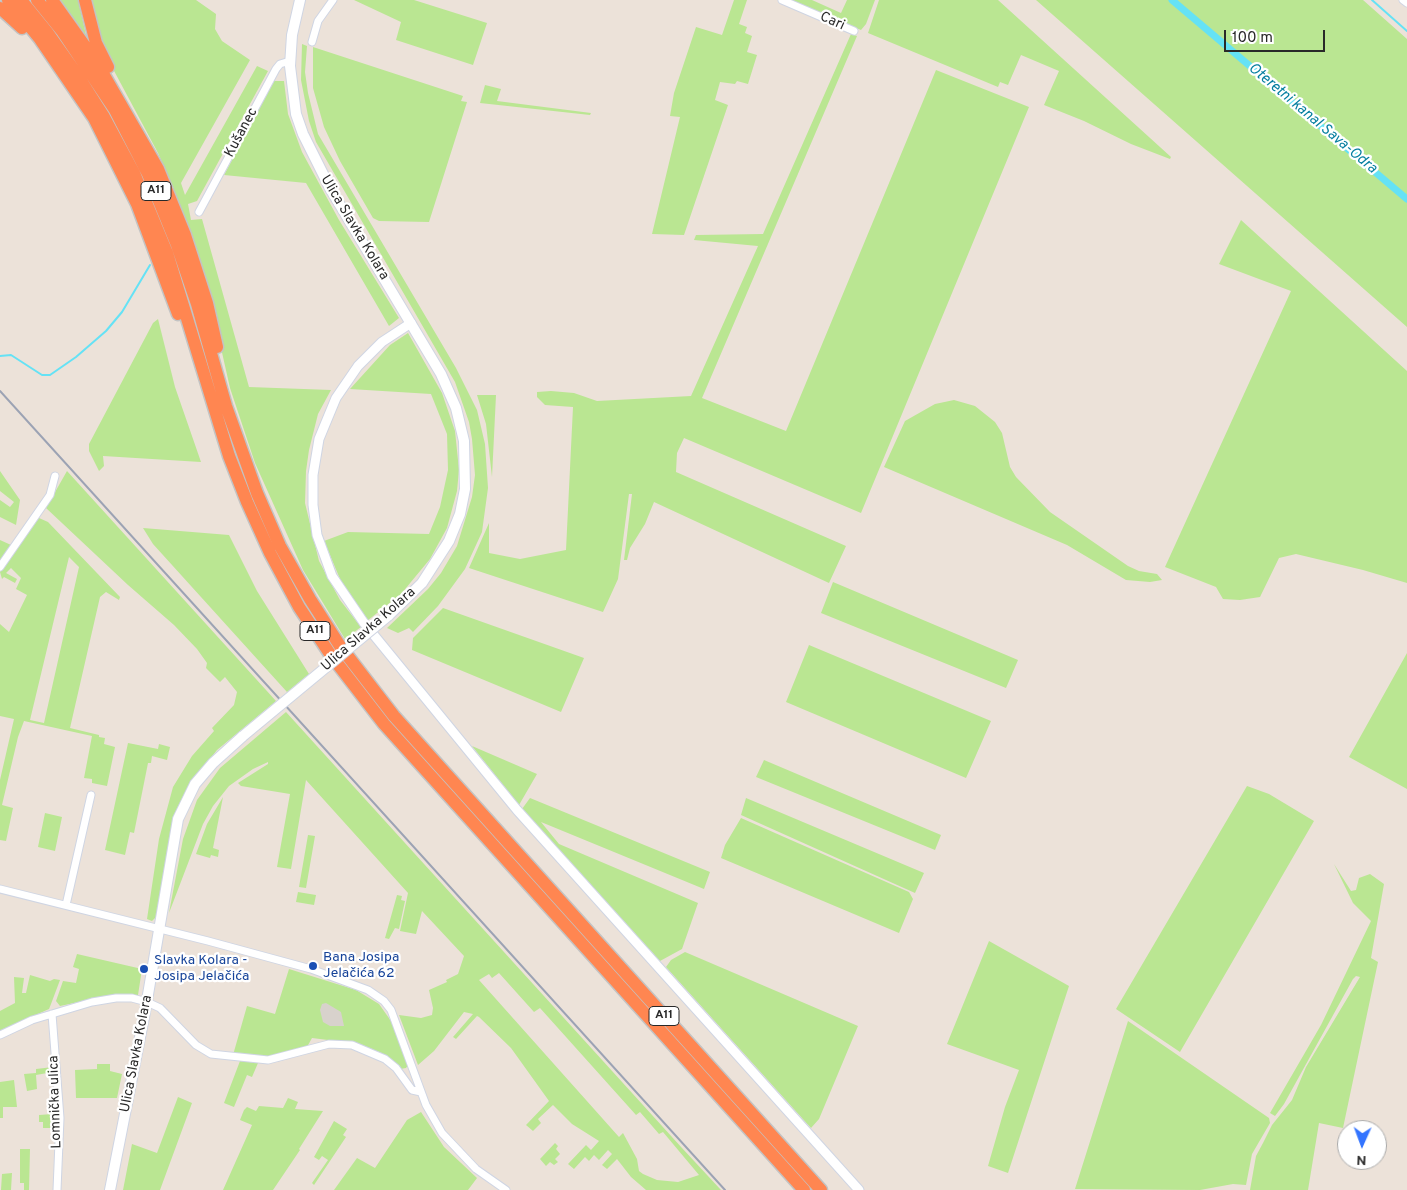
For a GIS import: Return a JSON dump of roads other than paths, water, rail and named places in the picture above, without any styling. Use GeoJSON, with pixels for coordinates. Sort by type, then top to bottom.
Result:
{"type":"FeatureCollection","features":[{"type":"Feature","properties":{"kind":"highway"},"geometry":{"type":"LineString","coordinates":[[8,0],[40,39],[94,118],[125,178],[147,228],[194,358],[202,366]]}},
{"type":"Feature","properties":{"kind":"highway","name":"A11"},"geometry":{"type":"LineString","coordinates":[[21,0],[47,32],[78,76],[104,117],[134,173],[164,246],[230,456],[255,519],[270,553],[299,606],[330,654],[391,732],[804,1190]]}},
{"type":"Feature","properties":{"kind":"highway","name":"A11"},"geometry":{"type":"LineString","coordinates":[[37,0],[62,32],[110,103],[130,136],[148,174],[164,209],[197,304],[226,406],[247,466],[280,546],[310,600],[340,646],[371,688],[451,780],[821,1190]]}},
{"type":"Feature","properties":{"kind":"highway"},"geometry":{"type":"LineString","coordinates":[[52,0],[97,63],[139,132],[158,169],[185,235],[204,295],[226,385],[226,406]]}},
{"type":"Feature","properties":{"kind":"highway"},"geometry":{"type":"LineString","coordinates":[[85,0],[96,43],[138,124],[139,132]]}},
{"type":"Feature","properties":{"kind":"highway"},"geometry":{"type":"LineString","coordinates":[[0,8],[30,35],[59,76],[74,91]]}},
{"type":"Feature","properties":{"kind":"main road","name":"Ulica Slavka Kolara"},"geometry":{"type":"LineString","coordinates":[[110,1190],[147,1002],[158,928],[182,808],[203,774],[243,736],[388,616],[422,583],[442,555],[455,529],[466,482],[464,442],[456,408],[441,374],[311,154],[296,114],[290,61],[292,36],[300,0]]}},
{"type":"Feature","properties":{"kind":"street"},"geometry":{"type":"LineString","coordinates":[[312,42],[318,21],[333,0]]}},
{"type":"Feature","properties":{"kind":"street","name":"Cari"},"geometry":{"type":"LineString","coordinates":[[782,0],[854,32]]}},
{"type":"Feature","properties":{"kind":"street"},"geometry":{"type":"LineString","coordinates":[[1403,0],[1407,4]]}},
{"type":"Feature","properties":{"kind":"street","name":"Kušanec"},"geometry":{"type":"LineString","coordinates":[[199,212],[276,69],[280,64],[290,61]]}},
{"type":"Feature","properties":{"kind":"street"},"geometry":{"type":"LineString","coordinates":[[411,323],[382,342],[354,372],[336,398],[319,439],[313,475],[313,505],[317,535],[332,576],[364,623],[518,810],[860,1190]]}},
{"type":"Feature","properties":{"kind":"street"},"geometry":{"type":"LineString","coordinates":[[0,566],[50,495],[56,476]]}},
{"type":"Feature","properties":{"kind":"street"},"geometry":{"type":"LineString","coordinates":[[66,905],[91,795]]}},
{"type":"Feature","properties":{"kind":"street"},"geometry":{"type":"LineString","coordinates":[[0,889],[158,928],[352,982],[378,996],[392,1010],[431,1116],[449,1143],[476,1169],[506,1190]]}},
{"type":"Feature","properties":{"kind":"street"},"geometry":{"type":"LineString","coordinates":[[0,1034],[52,1014],[116,998],[132,998],[147,1002],[165,1012],[196,1045],[211,1054],[268,1060],[288,1057],[318,1046],[352,1045],[385,1059],[396,1068],[412,1090],[421,1092]]}},
{"type":"Feature","properties":{"kind":"street","name":"Lomnička ulica"},"geometry":{"type":"LineString","coordinates":[[52,1014],[60,1118],[57,1190]]}},
{"type":"Feature","properties":{"kind":"waterway","name":"Oteretni kanal Sava-Odra"},"geometry":{"type":"LineString","coordinates":[[1172,0],[1407,199]]}},
{"type":"Feature","properties":{"kind":"waterway"},"geometry":{"type":"LineString","coordinates":[[1372,0],[1407,31]]}},
{"type":"Feature","properties":{"kind":"waterway"},"geometry":{"type":"LineString","coordinates":[[0,356],[11,355],[42,375],[50,375],[76,357],[106,331],[122,312],[150,265]]}},
{"type":"Feature","properties":{"kind":"railway"},"geometry":{"type":"LineString","coordinates":[[0,391],[725,1190]]}},
{"type":"Feature","properties":{"kind":"place","name":"Bana Josipa Jelačića 62"},"geometry":{"type":"Point","coordinates":[313,966]}},
{"type":"Feature","properties":{"kind":"place","name":"Slavka Kolara - Josipa Jelačića"},"geometry":{"type":"Point","coordinates":[144,969]}}]}
